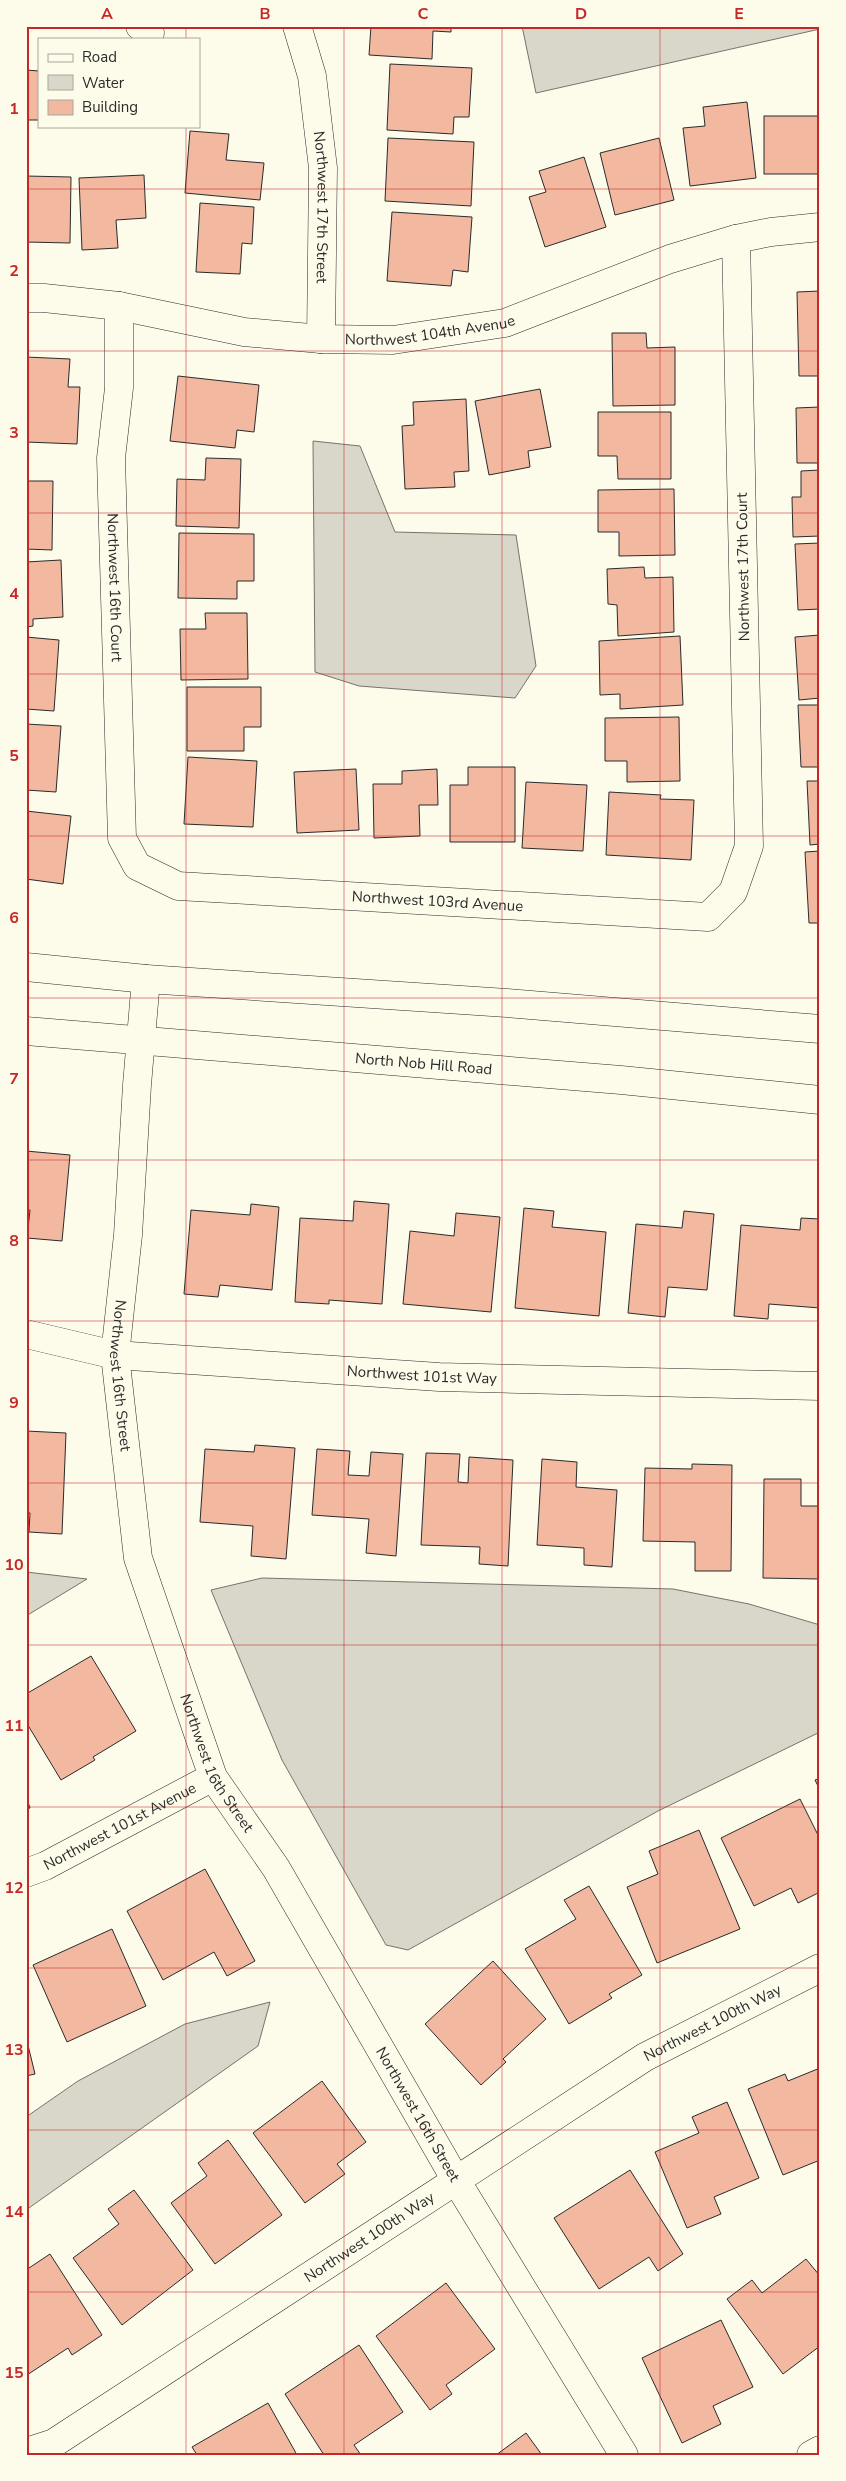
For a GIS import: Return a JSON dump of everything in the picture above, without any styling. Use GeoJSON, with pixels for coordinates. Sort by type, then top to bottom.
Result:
{"type":"FeatureCollection","features":[{"type":"Feature","properties":{"kind":"street","name":"Northwest 17th Street"},"geometry":{"type":"LineString","coordinates":[[278,26],[312,76]]}},
{"type":"Feature","properties":{"kind":"street","name":"Northwest 17th Street"},"geometry":{"type":"LineString","coordinates":[[297,26],[312,76],[323,168],[321,339]]}},
{"type":"Feature","properties":{"kind":"street","name":"Northwest 104th Avenue"},"geometry":{"type":"LineString","coordinates":[[26,298],[44,298],[119,306],[244,332],[321,339],[393,340],[505,323],[670,259],[736,239],[771,232],[820,227]]}},
{"type":"Feature","properties":{"kind":"street","name":"Northwest 17th Court"},"geometry":{"type":"LineString","coordinates":[[733,892],[749,846],[736,239]]}},
{"type":"Feature","properties":{"kind":"street","name":"Northwest 16th Court"},"geometry":{"type":"LineString","coordinates":[[119,306],[119,388],[111,458],[122,838],[137,866]]}},
{"type":"Feature","properties":{"kind":"street","name":"Northwest 103rd Avenue"},"geometry":{"type":"LineString","coordinates":[[137,866],[178,886],[708,916],[733,892]]}},
{"type":"Feature","properties":{"kind":"street"},"geometry":{"type":"LineString","coordinates":[[26,967],[146,978],[507,1003],[820,1029]]}},
{"type":"Feature","properties":{"kind":"street","name":"Northwest 16th Street"},"geometry":{"type":"LineString","coordinates":[[146,978],[128,1235],[115,1355],[138,1558],[213,1777],[276,1868],[457,2182],[624,2455]]}},
{"type":"Feature","properties":{"kind":"street","name":"North Nob Hill Road"},"geometry":{"type":"LineString","coordinates":[[26,1031],[621,1080],[820,1100]]}},
{"type":"Feature","properties":{"kind":"street","name":"Northwest 101st Way"},"geometry":{"type":"LineString","coordinates":[[26,1334],[115,1355],[439,1377],[820,1386]]}},
{"type":"Feature","properties":{"kind":"street","name":"Northwest 101st Avenue"},"geometry":{"type":"LineString","coordinates":[[26,1873],[45,1866],[213,1777]]}},
{"type":"Feature","properties":{"kind":"street","name":"Northwest 100th Way"},"geometry":{"type":"LineString","coordinates":[[26,2452],[54,2443],[457,2182],[645,2057],[820,1968]]}},
{"type":"Feature","properties":{"kind":"street"},"geometry":{"type":"LineString","coordinates":[[811,2455],[820,2450]]}},
{"type":"Feature","properties":{"kind":"water"},"geometry":{"type":"Polygon","coordinates":[[[522,26],[820,26],[820,29],[536,93],[522,26]]]}},
{"type":"Feature","properties":{"kind":"water"},"geometry":{"type":"Polygon","coordinates":[[[313,441],[360,446],[395,532],[516,535],[536,666],[515,698],[359,686],[315,672],[313,441]]]}},
{"type":"Feature","properties":{"kind":"water"},"geometry":{"type":"Polygon","coordinates":[[[26,1572],[87,1579],[26,1616],[26,1572]]]}},
{"type":"Feature","properties":{"kind":"water"},"geometry":{"type":"Polygon","coordinates":[[[262,1578],[673,1589],[749,1604],[820,1625],[820,1732],[658,1811],[408,1950],[386,1945],[282,1760],[211,1590],[262,1578]]]}},
{"type":"Feature","properties":{"kind":"water"},"geometry":{"type":"Polygon","coordinates":[[[270,2002],[258,2046],[26,2210],[26,2117],[78,2081],[185,2024],[270,2002]]]}},
{"type":"Feature","properties":{"kind":"building"},"geometry":{"type":"Polygon","coordinates":[[[371,26],[451,26],[451,32],[433,31],[432,59],[369,55],[371,26]]]}},
{"type":"Feature","properties":{"kind":"building"},"geometry":{"type":"Polygon","coordinates":[[[390,64],[472,68],[469,117],[454,117],[453,134],[387,130],[390,64]]]}},
{"type":"Feature","properties":{"kind":"building"},"geometry":{"type":"Polygon","coordinates":[[[26,70],[38,71],[38,120],[26,120],[26,70]]]}},
{"type":"Feature","properties":{"kind":"building"},"geometry":{"type":"Polygon","coordinates":[[[747,102],[756,178],[690,186],[683,128],[705,126],[703,107],[747,102]]]}},
{"type":"Feature","properties":{"kind":"building"},"geometry":{"type":"Polygon","coordinates":[[[764,116],[820,116],[820,174],[764,174],[764,116]]]}},
{"type":"Feature","properties":{"kind":"building"},"geometry":{"type":"Polygon","coordinates":[[[190,131],[229,134],[226,160],[264,163],[260,200],[185,193],[190,131]]]}},
{"type":"Feature","properties":{"kind":"building"},"geometry":{"type":"Polygon","coordinates":[[[388,138],[474,142],[471,206],[385,201],[388,138]]]}},
{"type":"Feature","properties":{"kind":"building"},"geometry":{"type":"Polygon","coordinates":[[[659,138],[674,200],[615,215],[600,153],[659,138]]]}},
{"type":"Feature","properties":{"kind":"building"},"geometry":{"type":"Polygon","coordinates":[[[584,157],[606,227],[545,247],[529,197],[546,192],[539,171],[584,157]]]}},
{"type":"Feature","properties":{"kind":"building"},"geometry":{"type":"Polygon","coordinates":[[[144,175],[146,218],[116,220],[118,248],[82,250],[79,178],[144,175]]]}},
{"type":"Feature","properties":{"kind":"building"},"geometry":{"type":"Polygon","coordinates":[[[26,176],[71,177],[70,243],[26,242],[26,176]]]}},
{"type":"Feature","properties":{"kind":"building"},"geometry":{"type":"Polygon","coordinates":[[[200,203],[254,207],[252,244],[242,243],[240,274],[196,272],[200,203]]]}},
{"type":"Feature","properties":{"kind":"building"},"geometry":{"type":"Polygon","coordinates":[[[392,212],[472,217],[468,272],[453,270],[451,286],[387,281],[392,212]]]}},
{"type":"Feature","properties":{"kind":"building"},"geometry":{"type":"Polygon","coordinates":[[[820,291],[820,376],[799,376],[797,292],[820,291]]]}},
{"type":"Feature","properties":{"kind":"building"},"geometry":{"type":"Polygon","coordinates":[[[612,333],[646,333],[647,348],[675,347],[675,405],[613,406],[612,333]]]}},
{"type":"Feature","properties":{"kind":"building"},"geometry":{"type":"Polygon","coordinates":[[[26,357],[70,359],[68,387],[80,387],[77,444],[26,442],[26,357]]]}},
{"type":"Feature","properties":{"kind":"building"},"geometry":{"type":"Polygon","coordinates":[[[178,376],[259,385],[254,432],[237,430],[235,448],[170,441],[178,376]]]}},
{"type":"Feature","properties":{"kind":"building"},"geometry":{"type":"Polygon","coordinates":[[[540,389],[551,447],[528,451],[530,467],[489,475],[475,401],[540,389]]]}},
{"type":"Feature","properties":{"kind":"building"},"geometry":{"type":"Polygon","coordinates":[[[466,399],[469,471],[454,472],[455,487],[405,489],[402,426],[414,425],[413,402],[466,399]]]}},
{"type":"Feature","properties":{"kind":"building"},"geometry":{"type":"Polygon","coordinates":[[[820,407],[820,463],[797,463],[796,408],[820,407]]]}},
{"type":"Feature","properties":{"kind":"building"},"geometry":{"type":"Polygon","coordinates":[[[598,412],[671,412],[671,479],[618,479],[617,456],[598,456],[598,412]]]}},
{"type":"Feature","properties":{"kind":"building"},"geometry":{"type":"Polygon","coordinates":[[[206,458],[241,459],[239,528],[176,526],[177,479],[205,480],[206,458]]]}},
{"type":"Feature","properties":{"kind":"building"},"geometry":{"type":"Polygon","coordinates":[[[820,470],[820,536],[793,537],[792,497],[801,497],[801,471],[820,470]]]}},
{"type":"Feature","properties":{"kind":"building"},"geometry":{"type":"Polygon","coordinates":[[[26,481],[53,481],[52,550],[26,549],[26,481]]]}},
{"type":"Feature","properties":{"kind":"building"},"geometry":{"type":"Polygon","coordinates":[[[674,489],[675,555],[619,556],[619,532],[598,532],[598,490],[674,489]]]}},
{"type":"Feature","properties":{"kind":"building"},"geometry":{"type":"Polygon","coordinates":[[[179,533],[254,534],[254,581],[237,581],[237,599],[178,598],[179,533]]]}},
{"type":"Feature","properties":{"kind":"building"},"geometry":{"type":"Polygon","coordinates":[[[820,543],[820,609],[798,610],[795,544],[820,543]]]}},
{"type":"Feature","properties":{"kind":"building"},"geometry":{"type":"Polygon","coordinates":[[[61,560],[63,617],[33,619],[33,626],[26,627],[26,562],[61,560]]]}},
{"type":"Feature","properties":{"kind":"building"},"geometry":{"type":"Polygon","coordinates":[[[644,567],[645,578],[673,577],[674,632],[618,636],[617,605],[608,604],[607,569],[644,567]]]}},
{"type":"Feature","properties":{"kind":"building"},"geometry":{"type":"Polygon","coordinates":[[[205,613],[247,613],[248,679],[181,680],[180,629],[206,629],[205,613]]]}},
{"type":"Feature","properties":{"kind":"building"},"geometry":{"type":"Polygon","coordinates":[[[820,635],[820,698],[799,700],[795,637],[820,635]]]}},
{"type":"Feature","properties":{"kind":"building"},"geometry":{"type":"Polygon","coordinates":[[[680,636],[683,705],[620,709],[620,694],[600,695],[599,641],[680,636]]]}},
{"type":"Feature","properties":{"kind":"building"},"geometry":{"type":"Polygon","coordinates":[[[26,637],[59,640],[54,711],[26,709],[26,637]]]}},
{"type":"Feature","properties":{"kind":"building"},"geometry":{"type":"Polygon","coordinates":[[[187,687],[261,687],[261,727],[244,727],[244,751],[187,751],[187,687]]]}},
{"type":"Feature","properties":{"kind":"building"},"geometry":{"type":"Polygon","coordinates":[[[798,705],[820,705],[820,767],[801,767],[798,705]]]}},
{"type":"Feature","properties":{"kind":"building"},"geometry":{"type":"Polygon","coordinates":[[[679,717],[680,781],[627,782],[627,761],[605,761],[605,718],[679,717]]]}},
{"type":"Feature","properties":{"kind":"building"},"geometry":{"type":"Polygon","coordinates":[[[26,724],[61,726],[56,792],[26,790],[26,724]]]}},
{"type":"Feature","properties":{"kind":"building"},"geometry":{"type":"Polygon","coordinates":[[[188,757],[257,761],[253,827],[184,824],[188,757]]]}},
{"type":"Feature","properties":{"kind":"building"},"geometry":{"type":"Polygon","coordinates":[[[468,767],[515,767],[515,842],[450,842],[450,785],[468,785],[468,767]]]}},
{"type":"Feature","properties":{"kind":"building"},"geometry":{"type":"Polygon","coordinates":[[[356,769],[359,830],[297,833],[294,772],[356,769]]]}},
{"type":"Feature","properties":{"kind":"building"},"geometry":{"type":"Polygon","coordinates":[[[437,769],[438,805],[419,805],[420,836],[374,838],[373,784],[402,784],[402,771],[437,769]]]}},
{"type":"Feature","properties":{"kind":"building"},"geometry":{"type":"Polygon","coordinates":[[[807,781],[820,781],[820,844],[810,845],[807,781]]]}},
{"type":"Feature","properties":{"kind":"building"},"geometry":{"type":"Polygon","coordinates":[[[526,782],[587,785],[583,851],[522,848],[526,782]]]}},
{"type":"Feature","properties":{"kind":"building"},"geometry":{"type":"Polygon","coordinates":[[[609,792],[661,795],[660,799],[694,800],[691,860],[606,855],[609,792]]]}},
{"type":"Feature","properties":{"kind":"building"},"geometry":{"type":"Polygon","coordinates":[[[26,811],[71,816],[63,884],[26,879],[26,811]]]}},
{"type":"Feature","properties":{"kind":"building"},"geometry":{"type":"Polygon","coordinates":[[[820,851],[820,923],[809,923],[805,852],[820,851]]]}},
{"type":"Feature","properties":{"kind":"building"},"geometry":{"type":"Polygon","coordinates":[[[26,1151],[70,1155],[62,1241],[27,1238],[30,1210],[26,1210],[26,1151]]]}},
{"type":"Feature","properties":{"kind":"building"},"geometry":{"type":"Polygon","coordinates":[[[354,1201],[389,1204],[382,1304],[329,1300],[329,1304],[295,1302],[300,1218],[353,1221],[354,1201]]]}},
{"type":"Feature","properties":{"kind":"building"},"geometry":{"type":"Polygon","coordinates":[[[251,1204],[279,1207],[272,1290],[220,1285],[218,1297],[184,1294],[191,1210],[250,1215],[251,1204]]]}},
{"type":"Feature","properties":{"kind":"building"},"geometry":{"type":"Polygon","coordinates":[[[524,1208],[554,1211],[552,1227],[606,1232],[599,1316],[515,1308],[524,1208]]]}},
{"type":"Feature","properties":{"kind":"building"},"geometry":{"type":"Polygon","coordinates":[[[684,1211],[714,1214],[707,1290],[668,1287],[665,1317],[628,1313],[636,1224],[682,1228],[684,1211]]]}},
{"type":"Feature","properties":{"kind":"building"},"geometry":{"type":"Polygon","coordinates":[[[456,1213],[500,1217],[491,1312],[403,1304],[410,1231],[454,1236],[456,1213]]]}},
{"type":"Feature","properties":{"kind":"building"},"geometry":{"type":"Polygon","coordinates":[[[801,1218],[820,1219],[820,1308],[769,1304],[768,1319],[734,1316],[741,1225],[800,1230],[801,1218]]]}},
{"type":"Feature","properties":{"kind":"building"},"geometry":{"type":"Polygon","coordinates":[[[26,1431],[66,1433],[62,1534],[29,1532],[30,1513],[26,1512],[26,1431]]]}},
{"type":"Feature","properties":{"kind":"building"},"geometry":{"type":"Polygon","coordinates":[[[255,1445],[295,1448],[286,1559],[251,1556],[253,1526],[200,1522],[205,1449],[254,1452],[255,1445]]]}},
{"type":"Feature","properties":{"kind":"building"},"geometry":{"type":"Polygon","coordinates":[[[317,1449],[350,1451],[348,1475],[369,1476],[371,1452],[403,1454],[396,1556],[366,1553],[369,1519],[312,1515],[317,1449]]]}},
{"type":"Feature","properties":{"kind":"building"},"geometry":{"type":"Polygon","coordinates":[[[426,1453],[460,1454],[458,1482],[468,1483],[469,1457],[513,1460],[508,1566],[479,1564],[480,1547],[421,1545],[426,1453]]]}},
{"type":"Feature","properties":{"kind":"building"},"geometry":{"type":"Polygon","coordinates":[[[542,1459],[577,1462],[576,1487],[617,1490],[612,1567],[584,1565],[584,1548],[537,1545],[542,1459]]]}},
{"type":"Feature","properties":{"kind":"building"},"geometry":{"type":"Polygon","coordinates":[[[692,1464],[732,1465],[731,1571],[695,1571],[695,1542],[643,1541],[645,1468],[692,1469],[692,1464]]]}},
{"type":"Feature","properties":{"kind":"building"},"geometry":{"type":"Polygon","coordinates":[[[764,1479],[801,1479],[801,1506],[820,1506],[820,1579],[763,1578],[764,1479]]]}},
{"type":"Feature","properties":{"kind":"building"},"geometry":{"type":"Polygon","coordinates":[[[91,1656],[136,1731],[93,1757],[95,1760],[61,1780],[26,1722],[26,1694],[91,1656]]]}},
{"type":"Feature","properties":{"kind":"building"},"geometry":{"type":"Polygon","coordinates":[[[820,1778],[820,1790],[815,1780],[820,1778]]]}},
{"type":"Feature","properties":{"kind":"building"},"geometry":{"type":"Polygon","coordinates":[[[26,1796],[30,1808],[26,1809],[26,1796]]]}},
{"type":"Feature","properties":{"kind":"building"},"geometry":{"type":"Polygon","coordinates":[[[800,1799],[820,1839],[820,1892],[798,1903],[791,1888],[754,1906],[721,1838],[800,1799]]]}},
{"type":"Feature","properties":{"kind":"building"},"geometry":{"type":"Polygon","coordinates":[[[699,1830],[740,1929],[657,1963],[627,1887],[658,1874],[649,1851],[699,1830]]]}},
{"type":"Feature","properties":{"kind":"building"},"geometry":{"type":"Polygon","coordinates":[[[205,1869],[255,1961],[227,1976],[214,1952],[163,1980],[127,1911],[205,1869]]]}},
{"type":"Feature","properties":{"kind":"building"},"geometry":{"type":"Polygon","coordinates":[[[589,1886],[642,1975],[609,1994],[612,1998],[569,2024],[525,1949],[576,1919],[564,1900],[589,1886]]]}},
{"type":"Feature","properties":{"kind":"building"},"geometry":{"type":"Polygon","coordinates":[[[112,1929],[146,2006],[67,2042],[33,1965],[112,1929]]]}},
{"type":"Feature","properties":{"kind":"building"},"geometry":{"type":"Polygon","coordinates":[[[493,1961],[546,2019],[503,2059],[506,2062],[481,2085],[425,2024],[493,1961]]]}},
{"type":"Feature","properties":{"kind":"building"},"geometry":{"type":"Polygon","coordinates":[[[26,2037],[35,2074],[26,2076],[26,2037]]]}},
{"type":"Feature","properties":{"kind":"building"},"geometry":{"type":"Polygon","coordinates":[[[820,2068],[820,2160],[783,2175],[748,2089],[785,2074],[788,2081],[820,2068]]]}},
{"type":"Feature","properties":{"kind":"building"},"geometry":{"type":"Polygon","coordinates":[[[322,2081],[366,2142],[337,2164],[345,2174],[305,2203],[253,2133],[322,2081]]]}},
{"type":"Feature","properties":{"kind":"building"},"geometry":{"type":"Polygon","coordinates":[[[727,2102],[759,2178],[714,2197],[721,2214],[687,2228],[655,2152],[699,2133],[692,2117],[727,2102]]]}},
{"type":"Feature","properties":{"kind":"building"},"geometry":{"type":"Polygon","coordinates":[[[228,2140],[282,2215],[215,2264],[171,2203],[207,2176],[198,2163],[228,2140]]]}},
{"type":"Feature","properties":{"kind":"building"},"geometry":{"type":"Polygon","coordinates":[[[630,2170],[683,2254],[658,2271],[649,2257],[599,2289],[554,2218],[630,2170]]]}},
{"type":"Feature","properties":{"kind":"building"},"geometry":{"type":"Polygon","coordinates":[[[134,2190],[193,2270],[122,2325],[73,2258],[119,2224],[108,2209],[134,2190]]]}},
{"type":"Feature","properties":{"kind":"building"},"geometry":{"type":"Polygon","coordinates":[[[50,2254],[102,2335],[72,2355],[68,2348],[27,2375],[26,2270],[50,2254]]]}},
{"type":"Feature","properties":{"kind":"building"},"geometry":{"type":"Polygon","coordinates":[[[806,2259],[820,2276],[820,2346],[783,2374],[727,2299],[752,2280],[762,2293],[806,2259]]]}},
{"type":"Feature","properties":{"kind":"building"},"geometry":{"type":"Polygon","coordinates":[[[446,2283],[495,2349],[446,2385],[452,2394],[430,2410],[376,2336],[446,2283]]]}},
{"type":"Feature","properties":{"kind":"building"},"geometry":{"type":"Polygon","coordinates":[[[721,2320],[753,2387],[713,2406],[721,2424],[682,2443],[642,2358],[721,2320]]]}},
{"type":"Feature","properties":{"kind":"building"},"geometry":{"type":"Polygon","coordinates":[[[359,2345],[403,2412],[354,2445],[361,2455],[324,2455],[285,2394],[359,2345]]]}},
{"type":"Feature","properties":{"kind":"building"},"geometry":{"type":"Polygon","coordinates":[[[268,2403],[297,2455],[197,2455],[192,2447],[268,2403]]]}},
{"type":"Feature","properties":{"kind":"building"},"geometry":{"type":"Polygon","coordinates":[[[526,2433],[542,2455],[496,2455],[526,2433]]]}}]}
